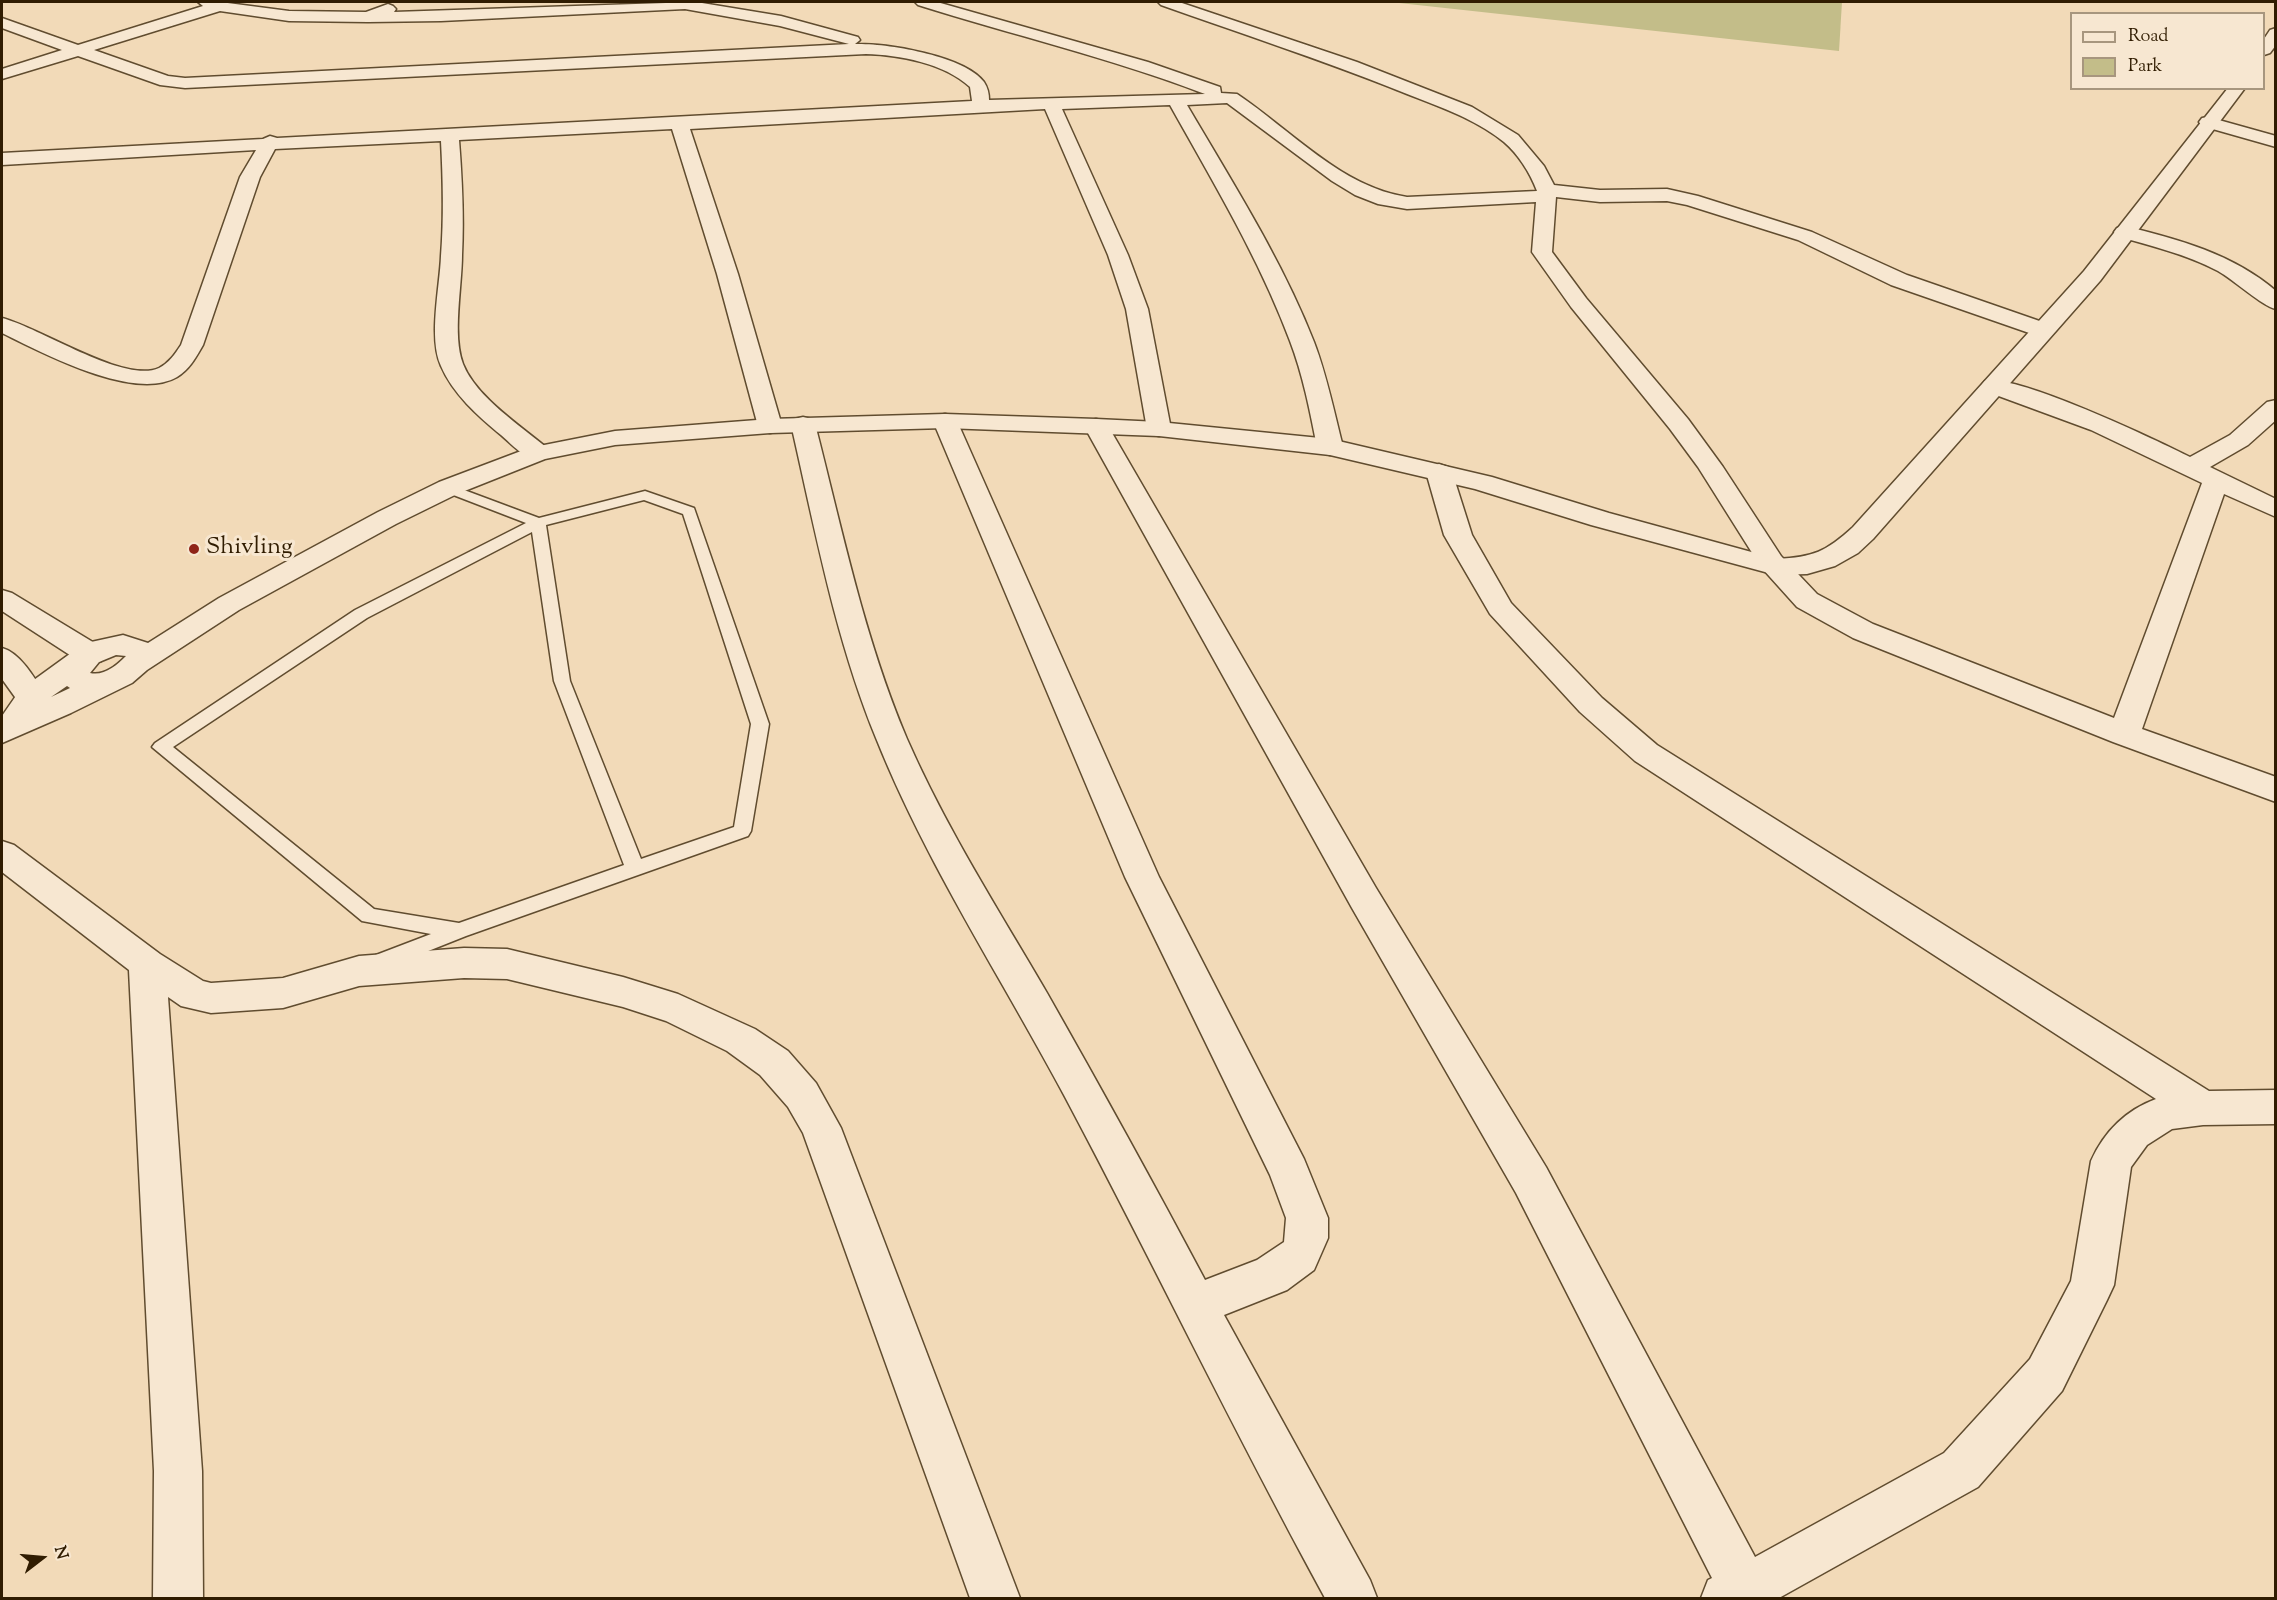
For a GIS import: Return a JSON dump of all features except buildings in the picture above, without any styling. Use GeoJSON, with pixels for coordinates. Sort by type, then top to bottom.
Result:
{"type":"FeatureCollection","features":[{"type":"Feature","properties":{"kind":"street"},"geometry":{"type":"LineString","coordinates":[[368,16],[400,2]]}},
{"type":"Feature","properties":{"kind":"street"},"geometry":{"type":"LineString","coordinates":[[672,2],[781,21],[942,65],[976,82],[980,90],[981,106]]}},
{"type":"Feature","properties":{"kind":"street"},"geometry":{"type":"LineString","coordinates":[[923,2],[1183,79],[1231,98],[1315,162],[1348,182],[1387,201],[1407,203],[1547,193],[1666,195],[1691,200],[1805,236],[1899,280],[2043,330]]}},
{"type":"Feature","properties":{"kind":"street"},"geometry":{"type":"LineString","coordinates":[[1166,2],[1350,66],[1466,111],[1487,122],[1510,140],[1537,170],[1547,193],[1542,252],[1613,346],[1699,450],[1776,567],[1800,595],[1826,613],[1863,631],[2124,735],[2276,790]]}},
{"type":"Feature","properties":{"kind":"street"},"geometry":{"type":"LineString","coordinates":[[2,74],[77,51],[212,4],[289,15],[441,16],[689,4]]}},
{"type":"Feature","properties":{"kind":"street"},"geometry":{"type":"LineString","coordinates":[[2,23],[158,79],[185,83],[833,50],[885,50]]}},
{"type":"Feature","properties":{"kind":"street"},"geometry":{"type":"LineString","coordinates":[[2265,49],[2276,33]]}},
{"type":"Feature","properties":{"kind":"street"},"geometry":{"type":"LineString","coordinates":[[5,729],[60,706],[125,674],[228,604],[387,518],[448,488],[538,453],[615,438],[787,425],[945,421],[1159,429],[1330,447],[1439,472],[1776,567],[1807,566],[1825,560],[1848,547],[2092,276],[2208,122],[2235,90]]}},
{"type":"Feature","properties":{"kind":"street"},"geometry":{"type":"LineString","coordinates":[[2,159],[270,142],[680,125],[981,106],[1231,98]]}},
{"type":"Feature","properties":{"kind":"street"},"geometry":{"type":"LineString","coordinates":[[1175,99],[1260,247],[1298,332],[1315,382],[1330,447]]}},
{"type":"Feature","properties":{"kind":"street"},"geometry":{"type":"LineString","coordinates":[[1051,103],[1113,244],[1137,309],[1159,429]]}},
{"type":"Feature","properties":{"kind":"street"},"geometry":{"type":"LineString","coordinates":[[2208,122],[2276,142]]}},
{"type":"Feature","properties":{"kind":"street"},"geometry":{"type":"LineString","coordinates":[[680,125],[716,237],[838,567],[874,690],[913,787],[941,845],[1055,1042],[1352,1599]]}},
{"type":"Feature","properties":{"kind":"street"},"geometry":{"type":"LineString","coordinates":[[450,136],[452,254],[448,329],[451,363],[466,386],[486,408],[538,453]]}},
{"type":"Feature","properties":{"kind":"street"},"geometry":{"type":"LineString","coordinates":[[2,325],[107,372],[129,378],[153,377],[180,364],[187,357],[192,345],[250,177],[270,142]]}},
{"type":"Feature","properties":{"kind":"street"},"geometry":{"type":"LineString","coordinates":[[2124,232],[2207,256],[2263,291],[2276,303]]}},
{"type":"Feature","properties":{"kind":"street"},"geometry":{"type":"LineString","coordinates":[[1993,386],[2077,414],[2276,508]]}},
{"type":"Feature","properties":{"kind":"street"},"geometry":{"type":"LineString","coordinates":[[2189,468],[2239,440],[2276,407]]}},
{"type":"Feature","properties":{"kind":"street"},"geometry":{"type":"LineString","coordinates":[[945,421],[1142,877],[1289,1172],[1307,1218],[1307,1238],[1299,1256],[1272,1275],[1196,1305]]}},
{"type":"Feature","properties":{"kind":"street"},"geometry":{"type":"LineString","coordinates":[[1096,426],[1364,898],[1531,1180],[1741,1596],[1961,1470],[2046,1375],[2092,1285],[2111,1161],[2133,1132],[2165,1113],[2203,1108],[2276,1107]]}},
{"type":"Feature","properties":{"kind":"street"},"geometry":{"type":"LineString","coordinates":[[1439,472],[1458,535],[1500,608],[1591,705],[1646,753],[2203,1108]]}},
{"type":"Feature","properties":{"kind":"street"},"geometry":{"type":"LineString","coordinates":[[2124,735],[2216,481]]}},
{"type":"Feature","properties":{"kind":"street"},"geometry":{"type":"LineString","coordinates":[[2,599],[93,654]]}},
{"type":"Feature","properties":{"kind":"street"},"geometry":{"type":"LineString","coordinates":[[5,729],[31,697],[93,654],[228,604]]}},
{"type":"Feature","properties":{"kind":"street"},"geometry":{"type":"LineString","coordinates":[[107,682],[85,683],[75,677],[75,671],[93,654],[134,647],[141,656],[138,663]]}},
{"type":"Feature","properties":{"kind":"street"},"geometry":{"type":"LineString","coordinates":[[2,658],[31,697]]}},
{"type":"Feature","properties":{"kind":"street"},"geometry":{"type":"LineString","coordinates":[[2,854],[147,964],[195,995],[211,998],[283,993],[359,971],[464,963],[507,964],[623,992],[678,1009],[741,1040],[774,1063],[802,1095],[821,1128],[995,1599]]}},
{"type":"Feature","properties":{"kind":"street"},"geometry":{"type":"LineString","coordinates":[[147,964],[178,1471],[178,1599]]}},
{"type":"Feature","properties":{"kind":"lane"},"geometry":{"type":"LineString","coordinates":[[448,488],[538,523]]}},
{"type":"Feature","properties":{"kind":"lane"},"geometry":{"type":"LineString","coordinates":[[359,971],[459,931],[742,831],[760,724],[689,511],[645,495],[538,523],[361,614],[161,747],[369,915],[459,931]]}},
{"type":"Feature","properties":{"kind":"lane"},"geometry":{"type":"LineString","coordinates":[[538,523],[562,681],[635,869]]}},
{"type":"Feature","properties":{"kind":"green space"},"geometry":{"type":"Polygon","coordinates":[[[1390,2],[1842,2],[1839,51],[1390,2]]]}},
{"type":"Feature","properties":{"kind":"place","name":"Shivling"},"geometry":{"type":"Point","coordinates":[194,549]}}]}
